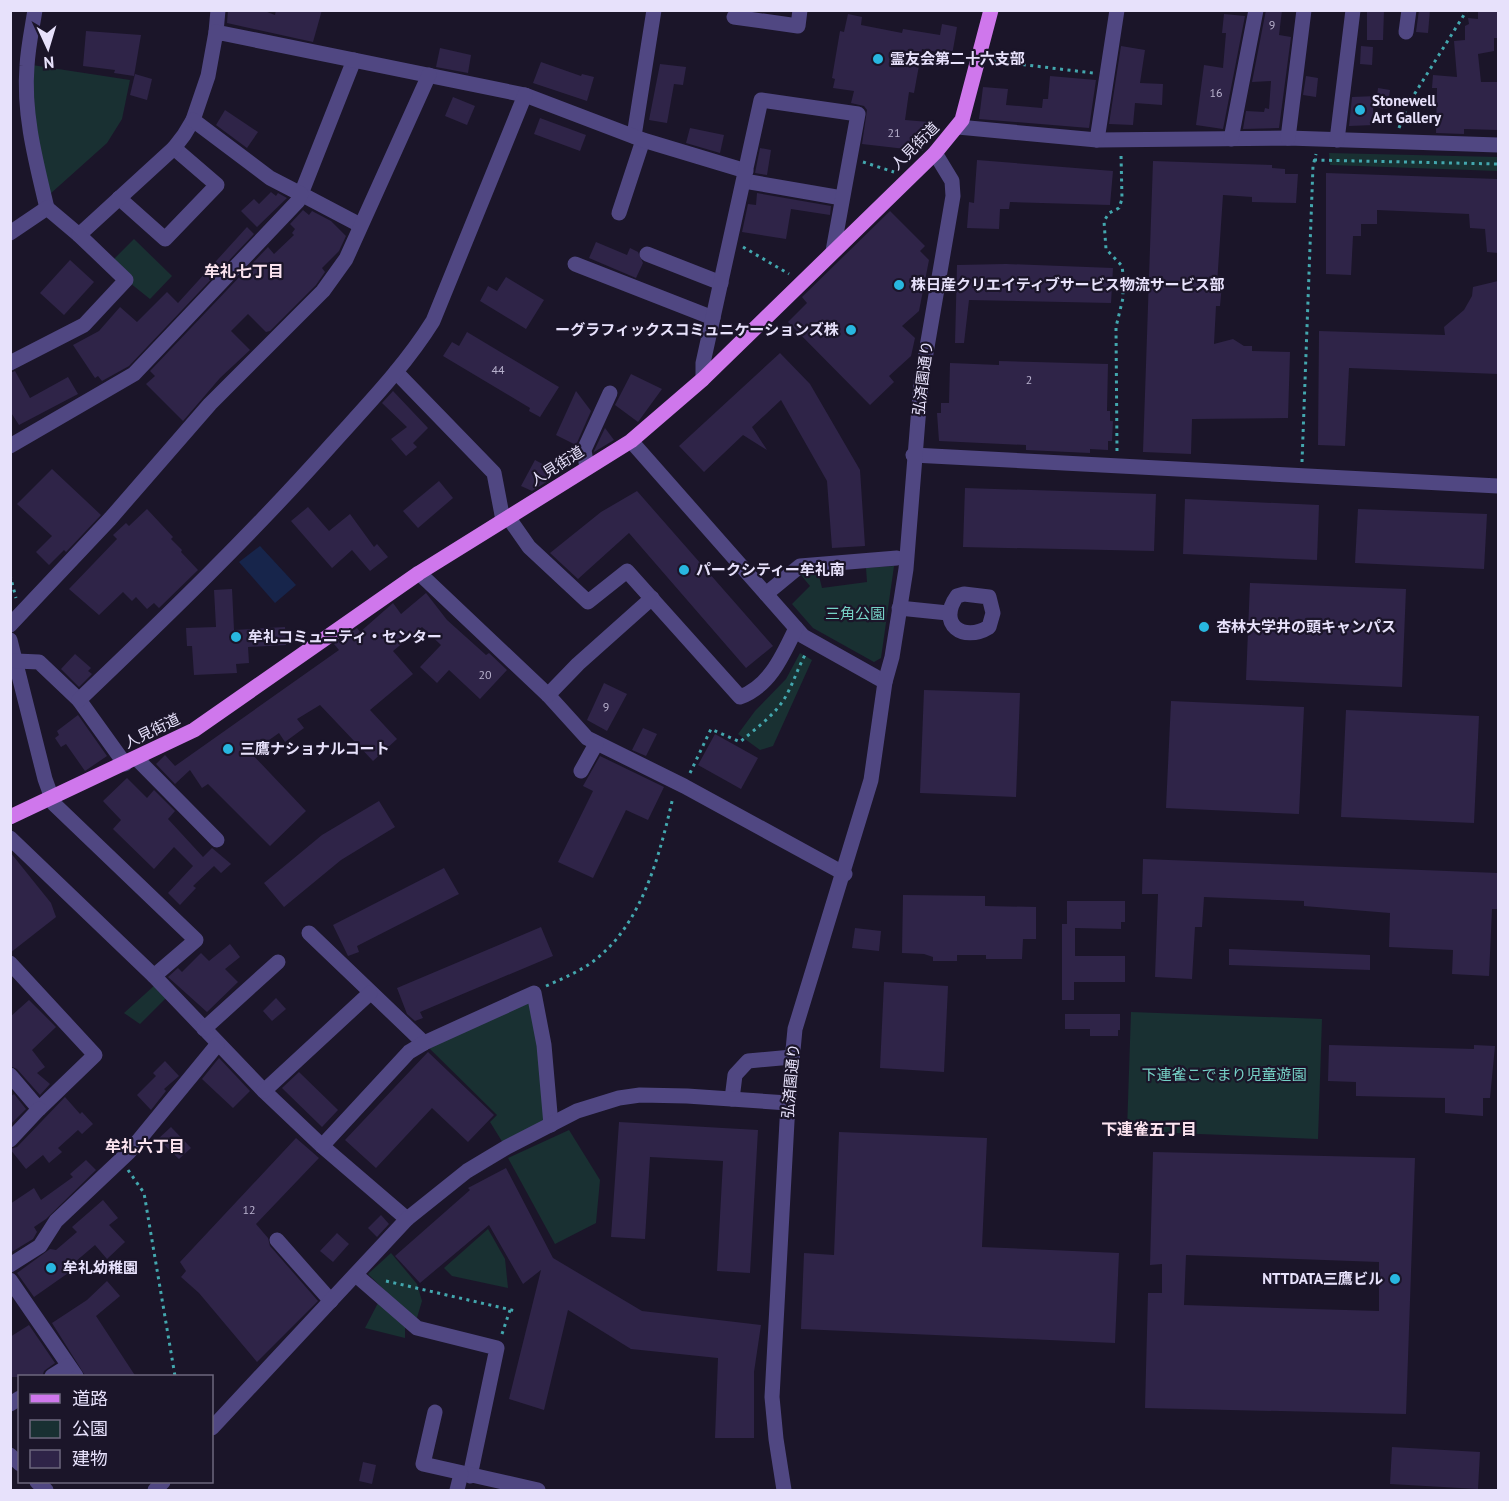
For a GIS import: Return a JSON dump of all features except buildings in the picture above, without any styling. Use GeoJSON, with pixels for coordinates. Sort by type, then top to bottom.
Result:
{"type":"FeatureCollection","features":[{"type":"Feature","properties":{"kind":"main road","name":"人見街道"},"geometry":{"type":"LineString","coordinates":[[10,817],[131,761],[203,724],[419,573],[631,441],[703,379],[801,281],[935,153],[958,127],[991,10]]}},
{"type":"Feature","properties":{"kind":"street"},"geometry":{"type":"LineString","coordinates":[[10,363],[84,325],[126,280],[47,208],[30,134],[28,115],[27,66],[35,10]]}},
{"type":"Feature","properties":{"kind":"street"},"geometry":{"type":"LineString","coordinates":[[79,235],[174,148],[193,120],[208,76],[218,10]]}},
{"type":"Feature","properties":{"kind":"street"},"geometry":{"type":"LineString","coordinates":[[619,213],[639,138],[654,10]]}},
{"type":"Feature","properties":{"kind":"street"},"geometry":{"type":"LineString","coordinates":[[734,17],[798,26],[800,10]]}},
{"type":"Feature","properties":{"kind":"street"},"geometry":{"type":"LineString","coordinates":[[1097,140],[1117,10]]}},
{"type":"Feature","properties":{"kind":"street"},"geometry":{"type":"LineString","coordinates":[[1231,139],[1256,10]]}},
{"type":"Feature","properties":{"kind":"street"},"geometry":{"type":"LineString","coordinates":[[1288,138],[1304,10]]}},
{"type":"Feature","properties":{"kind":"street"},"geometry":{"type":"LineString","coordinates":[[1338,140],[1353,10]]}},
{"type":"Feature","properties":{"kind":"street"},"geometry":{"type":"LineString","coordinates":[[1406,32],[1409,10]]}},
{"type":"Feature","properties":{"kind":"street"},"geometry":{"type":"LineString","coordinates":[[216,32],[525,95],[745,176],[842,198]]}},
{"type":"Feature","properties":{"kind":"street"},"geometry":{"type":"LineString","coordinates":[[10,446],[134,374],[283,218],[301,194],[354,60]]}},
{"type":"Feature","properties":{"kind":"street"},"geometry":{"type":"LineString","coordinates":[[10,625],[110,519],[210,404],[324,291],[346,259],[429,75]]}},
{"type":"Feature","properties":{"kind":"street"},"geometry":{"type":"LineString","coordinates":[[79,700],[158,627],[258,528],[396,372],[433,321],[525,95]]}},
{"type":"Feature","properties":{"kind":"street"},"geometry":{"type":"LineString","coordinates":[[703,379],[703,363],[761,100],[858,114],[832,251]]}},
{"type":"Feature","properties":{"kind":"street"},"geometry":{"type":"LineString","coordinates":[[193,120],[270,178],[360,225]]}},
{"type":"Feature","properties":{"kind":"street"},"geometry":{"type":"LineString","coordinates":[[958,127],[1097,140],[1288,138],[1498,145]]}},
{"type":"Feature","properties":{"kind":"street"},"geometry":{"type":"LineString","coordinates":[[119,198],[165,239],[217,185],[174,148]]}},
{"type":"Feature","properties":{"kind":"street","name":"弘済園通り"},"geometry":{"type":"LineString","coordinates":[[784,1491],[772,1397],[792,1057],[800,1011],[845,874],[871,780],[885,682],[906,569],[914,455],[924,360],[953,190],[949,174],[935,153]]}},
{"type":"Feature","properties":{"kind":"street"},"geometry":{"type":"LineString","coordinates":[[10,233],[47,208]]}},
{"type":"Feature","properties":{"kind":"street"},"geometry":{"type":"LineString","coordinates":[[647,254],[721,283]]}},
{"type":"Feature","properties":{"kind":"street"},"geometry":{"type":"LineString","coordinates":[[575,264],[713,318]]}},
{"type":"Feature","properties":{"kind":"street"},"geometry":{"type":"LineString","coordinates":[[396,372],[494,473],[506,519],[529,547],[588,602],[627,571],[740,697],[747,694],[778,666],[796,628]]}},
{"type":"Feature","properties":{"kind":"street"},"geometry":{"type":"LineString","coordinates":[[587,468],[584,450],[610,393]]}},
{"type":"Feature","properties":{"kind":"street"},"geometry":{"type":"LineString","coordinates":[[631,441],[803,636],[885,682]]}},
{"type":"Feature","properties":{"kind":"street"},"geometry":{"type":"LineString","coordinates":[[914,455],[1498,486]]}},
{"type":"Feature","properties":{"kind":"street"},"geometry":{"type":"LineString","coordinates":[[766,594],[800,566],[897,558]]}},
{"type":"Feature","properties":{"kind":"street"},"geometry":{"type":"LineString","coordinates":[[419,573],[548,695],[587,738],[679,783],[845,874]]}},
{"type":"Feature","properties":{"kind":"street"},"geometry":{"type":"LineString","coordinates":[[548,695],[578,664],[652,598]]}},
{"type":"Feature","properties":{"kind":"street"},"geometry":{"type":"LineString","coordinates":[[899,608],[948,613]]}},
{"type":"Feature","properties":{"kind":"street"},"geometry":{"type":"LineString","coordinates":[[10,640],[50,797],[196,940],[154,976]]}},
{"type":"Feature","properties":{"kind":"street"},"geometry":{"type":"LineString","coordinates":[[16,661],[39,662],[79,700],[131,761],[217,840]]}},
{"type":"Feature","properties":{"kind":"street"},"geometry":{"type":"LineString","coordinates":[[581,771],[596,744]]}},
{"type":"Feature","properties":{"kind":"street"},"geometry":{"type":"LineString","coordinates":[[10,838],[154,976],[264,1091],[322,1146],[407,1219]]}},
{"type":"Feature","properties":{"kind":"street"},"geometry":{"type":"LineString","coordinates":[[309,933],[424,1043]]}},
{"type":"Feature","properties":{"kind":"street"},"geometry":{"type":"LineString","coordinates":[[204,1029],[278,962]]}},
{"type":"Feature","properties":{"kind":"street"},"geometry":{"type":"LineString","coordinates":[[10,963],[95,1055],[10,1140]]}},
{"type":"Feature","properties":{"kind":"street"},"geometry":{"type":"LineString","coordinates":[[264,1091],[370,993]]}},
{"type":"Feature","properties":{"kind":"street"},"geometry":{"type":"LineString","coordinates":[[322,1146],[409,1052],[534,993],[544,1045],[551,1125]]}},
{"type":"Feature","properties":{"kind":"street"},"geometry":{"type":"LineString","coordinates":[[10,1265],[40,1246],[56,1221],[119,1161],[218,1045]]}},
{"type":"Feature","properties":{"kind":"street"},"geometry":{"type":"LineString","coordinates":[[732,1099],[735,1075],[748,1061],[792,1057]]}},
{"type":"Feature","properties":{"kind":"street"},"geometry":{"type":"LineString","coordinates":[[10,1075],[39,1109]]}},
{"type":"Feature","properties":{"kind":"street"},"geometry":{"type":"LineString","coordinates":[[213,1427],[407,1219],[467,1171],[585,1108],[620,1098],[640,1095],[788,1103]]}},
{"type":"Feature","properties":{"kind":"street"},"geometry":{"type":"LineString","coordinates":[[277,1239],[331,1301]]}},
{"type":"Feature","properties":{"kind":"street"},"geometry":{"type":"LineString","coordinates":[[356,1275],[417,1328],[497,1348],[465,1475],[457,1491]]}},
{"type":"Feature","properties":{"kind":"street"},"geometry":{"type":"LineString","coordinates":[[10,1280],[72,1371]]}},
{"type":"Feature","properties":{"kind":"street"},"geometry":{"type":"LineString","coordinates":[[435,1412],[423,1464],[538,1491]]}},
{"type":"Feature","properties":{"kind":"path"},"geometry":{"type":"LineString","coordinates":[[1395,143],[1407,105],[1467,10]]}},
{"type":"Feature","properties":{"kind":"path"},"geometry":{"type":"LineString","coordinates":[[978,59],[1107,74]]}},
{"type":"Feature","properties":{"kind":"path"},"geometry":{"type":"LineString","coordinates":[[1302,476],[1314,160],[1317,139]]}},
{"type":"Feature","properties":{"kind":"path"},"geometry":{"type":"LineString","coordinates":[[1116,458],[1116,327],[1123,298],[1123,274],[1122,266],[1106,249],[1104,221],[1109,213],[1119,208],[1122,199],[1120,147]]}},
{"type":"Feature","properties":{"kind":"path"},"geometry":{"type":"LineString","coordinates":[[850,158],[909,177]]}},
{"type":"Feature","properties":{"kind":"path"},"geometry":{"type":"LineString","coordinates":[[1314,160],[1498,164]]}},
{"type":"Feature","properties":{"kind":"path"},"geometry":{"type":"LineString","coordinates":[[731,240],[801,281]]}},
{"type":"Feature","properties":{"kind":"path"},"geometry":{"type":"LineString","coordinates":[[534,993],[590,964],[623,931],[638,903],[660,846],[679,783],[711,729],[721,732],[733,741],[740,742],[777,709],[787,695],[795,672],[807,652]]}},
{"type":"Feature","properties":{"kind":"path"},"geometry":{"type":"LineString","coordinates":[[119,1161],[132,1173],[144,1193],[175,1375]]}},
{"type":"Feature","properties":{"kind":"path"},"geometry":{"type":"LineString","coordinates":[[356,1275],[516,1311]]}},
{"type":"Feature","properties":{"kind":"path"},"geometry":{"type":"LineString","coordinates":[[497,1348],[510,1310]]}},
{"type":"Feature","properties":{"kind":"green space"},"geometry":{"type":"Polygon","coordinates":[[[32,65],[130,80],[122,119],[107,143],[50,194],[36,135],[32,65]]]}},
{"type":"Feature","properties":{"kind":"green space"},"geometry":{"type":"Polygon","coordinates":[[[1329,153],[1498,157],[1498,171],[1330,165],[1329,153]]]}},
{"type":"Feature","properties":{"kind":"green space"},"geometry":{"type":"Polygon","coordinates":[[[134,239],[172,276],[150,299],[130,283],[112,261],[134,239]]]}},
{"type":"Feature","properties":{"kind":"green space","name":"三角公園"},"geometry":{"type":"Polygon","coordinates":[[[894,566],[881,658],[874,662],[813,628],[792,604],[810,586],[801,575],[818,572],[822,588],[867,582],[866,568],[894,566]]]}},
{"type":"Feature","properties":{"kind":"green space"},"geometry":{"type":"Polygon","coordinates":[[[800,653],[812,660],[773,746],[760,750],[738,734],[755,711],[786,679],[800,653]]]}},
{"type":"Feature","properties":{"kind":"green space"},"geometry":{"type":"Polygon","coordinates":[[[155,985],[167,997],[140,1024],[124,1013],[155,985]]]}},
{"type":"Feature","properties":{"kind":"green space"},"geometry":{"type":"Polygon","coordinates":[[[532,998],[546,1120],[503,1143],[490,1122],[497,1115],[428,1047],[532,998]]]}},
{"type":"Feature","properties":{"kind":"green space","name":"下連雀こでまり児童遊園"},"geometry":{"type":"Polygon","coordinates":[[[1131,1012],[1322,1019],[1318,1139],[1127,1131],[1131,1012]]]}},
{"type":"Feature","properties":{"kind":"green space"},"geometry":{"type":"Polygon","coordinates":[[[569,1130],[600,1180],[596,1223],[555,1244],[508,1158],[569,1130]]]}},
{"type":"Feature","properties":{"kind":"green space"},"geometry":{"type":"Polygon","coordinates":[[[488,1229],[505,1259],[508,1288],[452,1276],[444,1268],[488,1229]]]}},
{"type":"Feature","properties":{"kind":"green space"},"geometry":{"type":"Polygon","coordinates":[[[391,1253],[417,1284],[422,1301],[416,1321],[368,1274],[391,1253]]]}},
{"type":"Feature","properties":{"kind":"green space"},"geometry":{"type":"Polygon","coordinates":[[[378,1303],[405,1324],[405,1338],[365,1328],[378,1303]]]}},
{"type":"Feature","properties":{"kind":"water"},"geometry":{"type":"Polygon","coordinates":[[[260,546],[296,585],[275,603],[239,562],[260,546]]]}},
{"type":"Feature","properties":{"kind":"place","name":"霊友会第二十六支部"},"geometry":{"type":"Point","coordinates":[878,59]}},
{"type":"Feature","properties":{"kind":"place","name":"Stonewell Art Gallery"},"geometry":{"type":"Point","coordinates":[1360,110]}},
{"type":"Feature","properties":{"kind":"place","name":"株日産クリエイティブサービス物流サービス部"},"geometry":{"type":"Point","coordinates":[899,285]}},
{"type":"Feature","properties":{"kind":"place","name":"ーグラフィックスコミュニケーションズ株"},"geometry":{"type":"Point","coordinates":[851,330]}},
{"type":"Feature","properties":{"kind":"place","name":"パークシティー牟礼南"},"geometry":{"type":"Point","coordinates":[684,570]}},
{"type":"Feature","properties":{"kind":"place","name":"杏林大学井の頭キャンパス"},"geometry":{"type":"Point","coordinates":[1204,627]}},
{"type":"Feature","properties":{"kind":"place","name":"牟礼コミュニティ・センター"},"geometry":{"type":"Point","coordinates":[236,637]}},
{"type":"Feature","properties":{"kind":"place","name":"三鷹ナショナルコート"},"geometry":{"type":"Point","coordinates":[228,749]}},
{"type":"Feature","properties":{"kind":"place","name":"牟礼幼稚園"},"geometry":{"type":"Point","coordinates":[51,1268]}},
{"type":"Feature","properties":{"kind":"place","name":"NTTDATA三鷹ビル"},"geometry":{"type":"Point","coordinates":[1395,1279]}},
{"type":"Feature","properties":{"kind":"district","name":"牟礼七丁目"},"geometry":{"type":"Point","coordinates":[244,271]}},
{"type":"Feature","properties":{"kind":"district","name":"下連雀五丁目"},"geometry":{"type":"Point","coordinates":[1149,1129]}},
{"type":"Feature","properties":{"kind":"district","name":"牟礼六丁目"},"geometry":{"type":"Point","coordinates":[145,1146]}}]}
